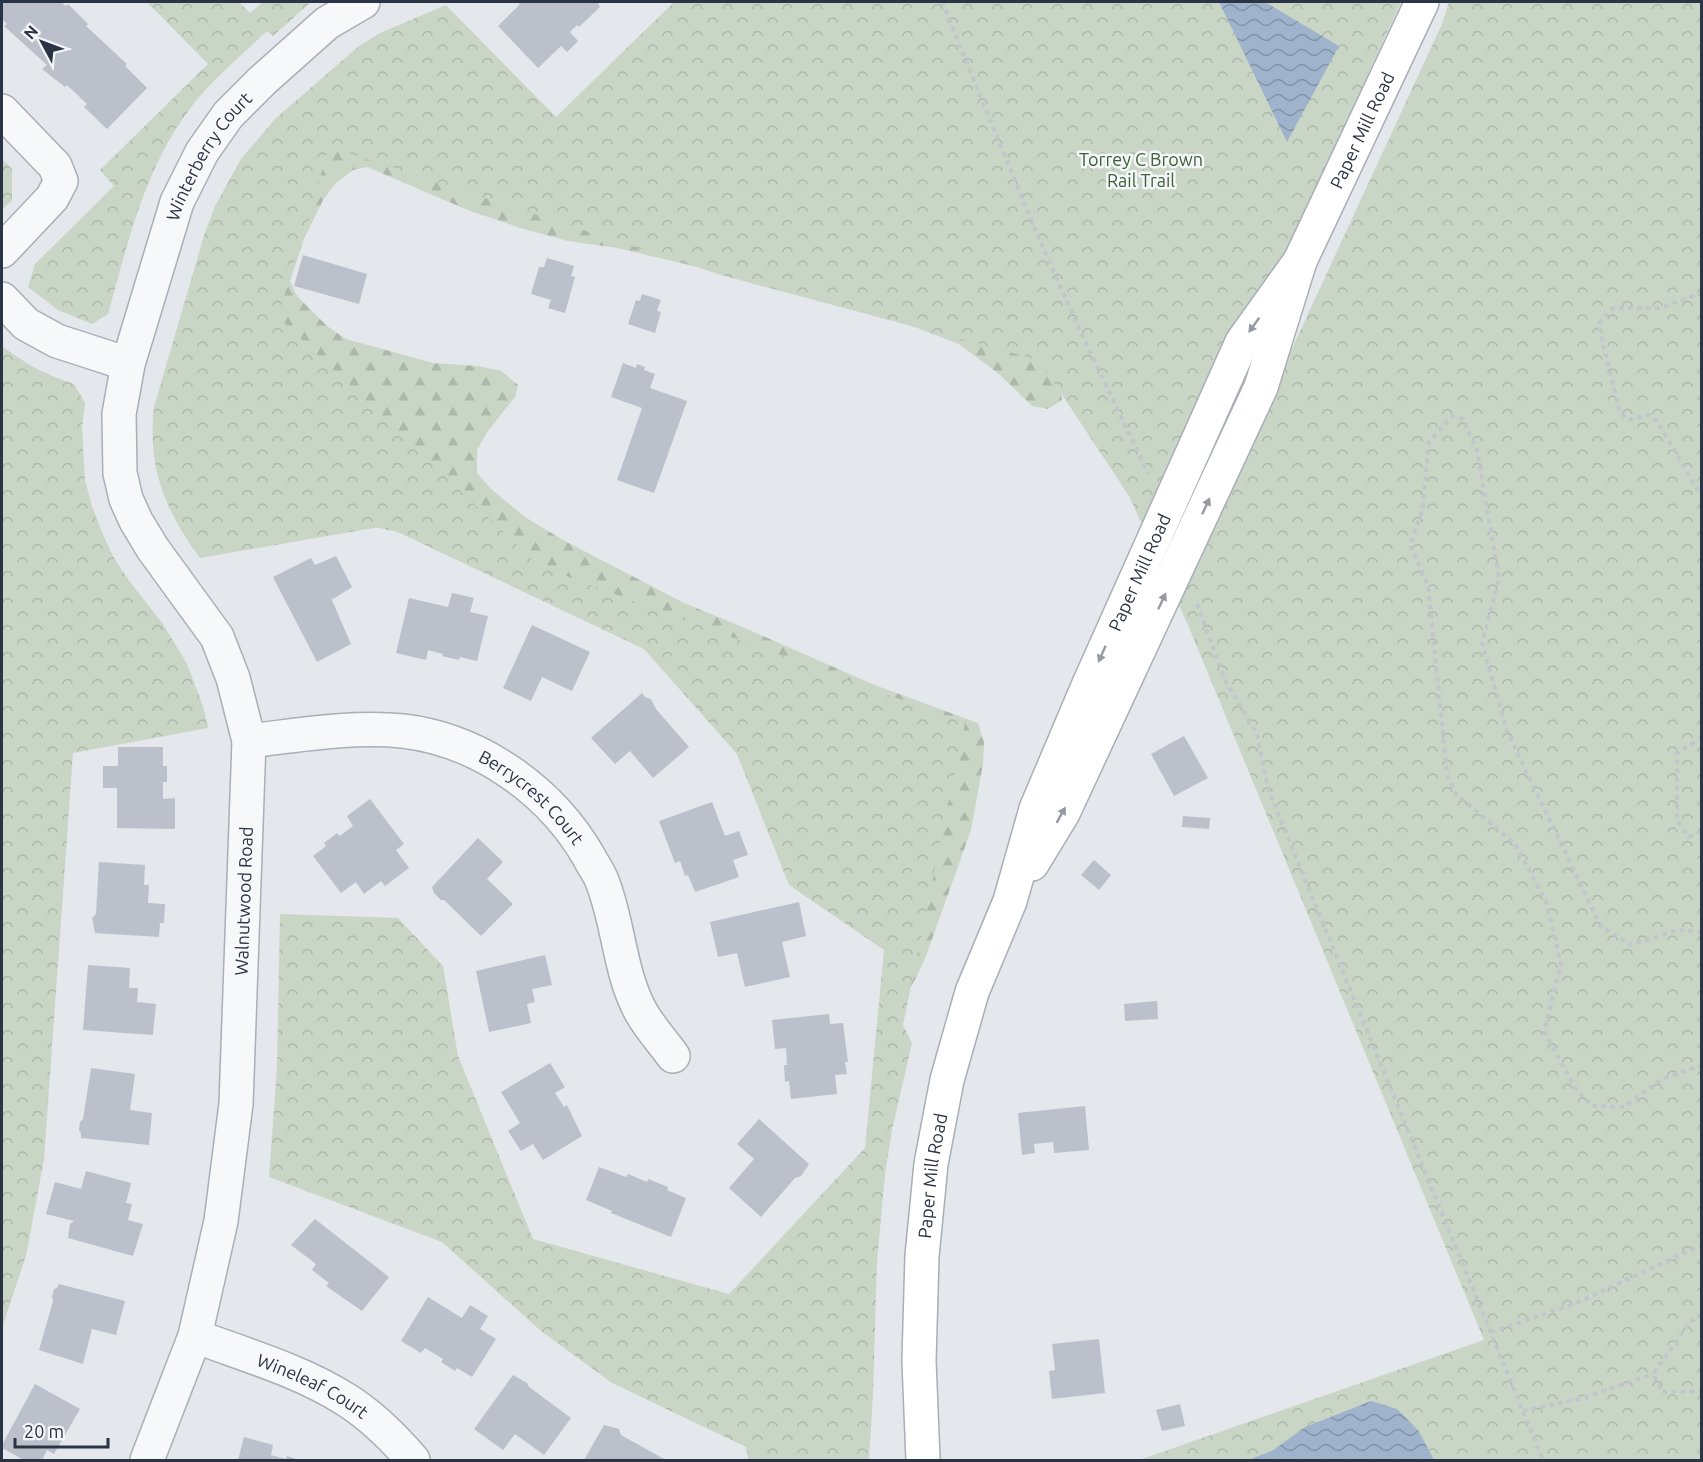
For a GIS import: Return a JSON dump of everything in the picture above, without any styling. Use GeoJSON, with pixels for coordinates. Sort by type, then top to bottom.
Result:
{"type":"FeatureCollection","features":[{"type":"Feature","properties":{"kind":"main road","name":"Paper Mill Road"},"geometry":{"type":"LineString","coordinates":[[923,1461],[919,1361],[921,1268],[931,1164],[947,1080],[972,992],[1010,902],[1063,813],[1261,387],[1300,261],[1422,2]]}},
{"type":"Feature","properties":{"kind":"street","name":"Winterberry Court"},"geometry":{"type":"LineString","coordinates":[[128,364],[177,202],[202,152],[228,115],[263,80],[327,23],[363,2]]}},
{"type":"Feature","properties":{"kind":"street"},"geometry":{"type":"LineString","coordinates":[[2,111],[55,165],[62,181],[52,198],[2,251]]}},
{"type":"Feature","properties":{"kind":"street"},"geometry":{"type":"LineString","coordinates":[[2,299],[26,324],[57,341],[128,364]]}},
{"type":"Feature","properties":{"kind":"street","name":"Walnutwood Road"},"geometry":{"type":"LineString","coordinates":[[128,364],[119,414],[118,437],[120,472],[126,499],[153,549],[217,637],[233,678],[249,741],[236,1104],[221,1221],[195,1336],[147,1461]]}},
{"type":"Feature","properties":{"kind":"street","name":"Berrycrest Court"},"geometry":{"type":"LineString","coordinates":[[249,741],[345,730],[404,731],[453,743],[500,765],[541,796],[576,835],[602,881],[626,971],[641,1012],[674,1056]]}},
{"type":"Feature","properties":{"kind":"street","name":"Wineleaf Court"},"geometry":{"type":"LineString","coordinates":[[195,1336],[302,1376],[344,1398],[372,1418],[413,1461]]}},
{"type":"Feature","properties":{"kind":"path"},"geometry":{"type":"LineString","coordinates":[[942,2],[1036,232],[1151,479]]}},
{"type":"Feature","properties":{"kind":"path"},"geometry":{"type":"LineString","coordinates":[[1701,293],[1659,308],[1613,308],[1598,324],[1620,412],[1628,420],[1649,415],[1657,421],[1701,497]]}},
{"type":"Feature","properties":{"kind":"path"},"geometry":{"type":"LineString","coordinates":[[1701,932],[1678,930],[1630,945],[1601,927],[1507,731],[1482,643],[1499,578],[1478,450],[1463,419],[1452,416],[1429,442],[1422,512],[1410,545],[1428,585],[1447,775],[1456,794],[1515,844],[1546,903],[1561,963],[1544,1032],[1577,1091],[1592,1106],[1624,1107],[1662,1080],[1701,1065]]}},
{"type":"Feature","properties":{"kind":"path"},"geometry":{"type":"LineString","coordinates":[[1194,596],[1225,680],[1257,734],[1268,789],[1543,1461]]}},
{"type":"Feature","properties":{"kind":"path"},"geometry":{"type":"LineString","coordinates":[[1701,737],[1677,753],[1677,820],[1689,837],[1701,831]]}},
{"type":"Feature","properties":{"kind":"path"},"geometry":{"type":"LineString","coordinates":[[1491,1332],[1574,1304],[1701,1245]]}},
{"type":"Feature","properties":{"kind":"path"},"geometry":{"type":"LineString","coordinates":[[1523,1411],[1583,1398],[1653,1374],[1690,1322],[1701,1314]]}},
{"type":"Feature","properties":{"kind":"path"},"geometry":{"type":"LineString","coordinates":[[1653,1374],[1662,1392],[1701,1391]]}},
{"type":"Feature","properties":{"kind":"green space"},"geometry":{"type":"Polygon","coordinates":[[[147,2],[239,2],[250,13],[263,2],[311,2],[273,36],[267,31],[216,78],[173,133],[160,157],[139,208],[108,314],[92,324],[58,310],[28,287],[35,264],[114,186],[100,170],[208,64],[147,2]]]}},
{"type":"Feature","properties":{"kind":"green space","name":"Torrey C Brown Rail Trail"},"geometry":{"type":"Polygon","coordinates":[[[674,2],[1401,2],[1239,357],[1284,366],[1442,24],[1449,2],[1701,2],[1701,1460],[1139,1460],[1484,1340],[1188,625],[1129,496],[1039,360],[721,275],[329,147],[278,317],[539,566],[965,723],[903,1025],[912,1043],[892,1130],[885,1174],[877,1262],[869,1460],[748,1460],[746,1447],[612,1383],[541,1331],[442,1242],[269,1177],[277,1068],[280,914],[398,918],[443,966],[458,1056],[533,1239],[729,1294],[865,1148],[884,950],[789,885],[737,754],[644,649],[385,526],[200,558],[168,505],[156,469],[153,449],[154,407],[205,232],[215,206],[241,159],[276,118],[359,46],[380,33],[446,5],[556,117],[674,2]]]}},
{"type":"Feature","properties":{"kind":"green space"},"geometry":{"type":"Polygon","coordinates":[[[895,2],[1060,385],[1062,400],[1048,409],[1032,406],[999,374],[959,344],[865,308],[755,284],[698,267],[617,248],[568,241],[527,230],[470,211],[367,167],[353,170],[336,183],[323,200],[304,239],[290,281],[297,296],[327,326],[346,339],[433,363],[478,366],[501,371],[518,385],[515,397],[488,431],[477,450],[477,473],[491,489],[525,517],[563,540],[684,603],[872,684],[978,723],[984,742],[983,764],[971,830],[926,956],[906,995],[892,948],[689,667],[407,534],[316,514],[256,323],[306,142],[532,131],[895,2]]]}},
{"type":"Feature","properties":{"kind":"green space"},"geometry":{"type":"Polygon","coordinates":[[[2,159],[12,169],[12,200],[2,210],[2,159]]]}},
{"type":"Feature","properties":{"kind":"green space"},"geometry":{"type":"Polygon","coordinates":[[[2,346],[36,368],[74,384],[85,403],[82,428],[85,480],[92,506],[114,558],[163,624],[187,664],[203,706],[208,728],[73,753],[44,1159],[26,1256],[2,1328],[2,346]]]}},
{"type":"Feature","properties":{"kind":"water"},"geometry":{"type":"Polygon","coordinates":[[[1219,2],[1265,2],[1339,46],[1287,142],[1219,2]]]}},
{"type":"Feature","properties":{"kind":"water"},"geometry":{"type":"Polygon","coordinates":[[[1371,1401],[1397,1409],[1418,1430],[1434,1460],[1248,1460],[1272,1451],[1305,1427],[1371,1401]]]}},
{"type":"Feature","properties":{"kind":"building"},"geometry":{"type":"Polygon","coordinates":[[[2,2],[61,2],[66,6],[68,4],[88,24],[86,26],[127,64],[125,66],[147,88],[107,129],[84,107],[87,104],[67,85],[65,87],[42,69],[47,65],[4,26],[7,24],[2,19],[2,2]]]}},
{"type":"Feature","properties":{"kind":"building"},"geometry":{"type":"Polygon","coordinates":[[[517,2],[601,2],[598,4],[600,7],[579,27],[577,25],[570,32],[578,41],[567,52],[561,46],[538,68],[498,26],[520,4],[517,2]]]}},
{"type":"Feature","properties":{"kind":"building"},"geometry":{"type":"Polygon","coordinates":[[[303,255],[367,274],[359,304],[294,286],[303,255]]]}},
{"type":"Feature","properties":{"kind":"building"},"geometry":{"type":"Polygon","coordinates":[[[547,258],[574,266],[571,276],[575,277],[565,313],[548,308],[551,300],[531,294],[539,267],[544,267],[547,258]]]}},
{"type":"Feature","properties":{"kind":"building"},"geometry":{"type":"Polygon","coordinates":[[[642,294],[661,300],[657,311],[661,312],[655,333],[628,324],[636,300],[640,301],[642,294]]]}},
{"type":"Feature","properties":{"kind":"building"},"geometry":{"type":"Polygon","coordinates":[[[623,363],[636,368],[637,364],[645,367],[644,370],[655,374],[650,388],[687,401],[654,493],[617,480],[642,408],[611,397],[623,363]]]}},
{"type":"Feature","properties":{"kind":"building"},"geometry":{"type":"Polygon","coordinates":[[[336,556],[352,587],[333,599],[331,598],[351,644],[317,662],[273,577],[311,558],[315,565],[336,556]]]}},
{"type":"Feature","properties":{"kind":"building"},"geometry":{"type":"Polygon","coordinates":[[[452,593],[474,598],[470,612],[488,616],[477,661],[460,657],[459,660],[428,650],[426,660],[396,653],[409,598],[448,607],[452,593]]]}},
{"type":"Feature","properties":{"kind":"building"},"geometry":{"type":"Polygon","coordinates":[[[532,625],[590,652],[572,691],[542,677],[531,701],[503,688],[532,625]]]}},
{"type":"Feature","properties":{"kind":"building"},"geometry":{"type":"Polygon","coordinates":[[[642,693],[651,699],[656,709],[689,747],[653,778],[630,751],[615,764],[591,738],[642,693]]]}},
{"type":"Feature","properties":{"kind":"building"},"geometry":{"type":"Polygon","coordinates":[[[1184,736],[1208,778],[1174,796],[1151,754],[1184,736]]]}},
{"type":"Feature","properties":{"kind":"building"},"geometry":{"type":"Polygon","coordinates":[[[118,747],[163,747],[163,766],[167,766],[167,782],[163,782],[163,799],[175,798],[175,829],[117,828],[117,788],[103,788],[103,766],[118,766],[118,747]]]}},
{"type":"Feature","properties":{"kind":"building"},"geometry":{"type":"Polygon","coordinates":[[[370,799],[404,844],[396,850],[409,868],[385,886],[381,881],[364,894],[356,882],[341,893],[313,856],[337,833],[340,836],[353,826],[347,816],[370,799]]]}},
{"type":"Feature","properties":{"kind":"building"},"geometry":{"type":"Polygon","coordinates":[[[712,802],[725,836],[739,831],[748,855],[733,860],[739,877],[695,892],[688,875],[685,876],[680,861],[675,863],[659,821],[712,802]]]}},
{"type":"Feature","properties":{"kind":"building"},"geometry":{"type":"Polygon","coordinates":[[[1183,816],[1210,818],[1209,829],[1182,827],[1183,816]]]}},
{"type":"Feature","properties":{"kind":"building"},"geometry":{"type":"Polygon","coordinates":[[[478,838],[503,862],[487,879],[513,904],[481,936],[434,893],[432,887],[478,838]]]}},
{"type":"Feature","properties":{"kind":"building"},"geometry":{"type":"Polygon","coordinates":[[[1094,860],[1111,875],[1099,890],[1081,875],[1094,860]]]}},
{"type":"Feature","properties":{"kind":"building"},"geometry":{"type":"Polygon","coordinates":[[[99,862],[145,865],[144,885],[149,885],[148,903],[165,904],[164,923],[160,923],[159,937],[95,933],[92,918],[96,914],[99,862]]]}},
{"type":"Feature","properties":{"kind":"building"},"geometry":{"type":"Polygon","coordinates":[[[799,902],[806,936],[782,942],[790,977],[745,987],[737,953],[718,957],[710,922],[799,902]]]}},
{"type":"Feature","properties":{"kind":"building"},"geometry":{"type":"Polygon","coordinates":[[[545,955],[552,985],[532,989],[535,1002],[527,1004],[531,1023],[489,1032],[476,971],[545,955]]]}},
{"type":"Feature","properties":{"kind":"building"},"geometry":{"type":"Polygon","coordinates":[[[88,965],[130,968],[129,988],[138,988],[137,1002],[156,1004],[153,1035],[83,1030],[88,965]]]}},
{"type":"Feature","properties":{"kind":"building"},"geometry":{"type":"Polygon","coordinates":[[[1157,1001],[1158,1019],[1125,1021],[1124,1004],[1157,1001]]]}},
{"type":"Feature","properties":{"kind":"building"},"geometry":{"type":"Polygon","coordinates":[[[829,1014],[830,1024],[843,1023],[848,1062],[845,1062],[847,1074],[835,1075],[837,1094],[791,1099],[789,1081],[785,1082],[786,1048],[775,1049],[772,1020],[829,1014]]]}},
{"type":"Feature","properties":{"kind":"building"},"geometry":{"type":"Polygon","coordinates":[[[550,1063],[565,1087],[555,1093],[564,1107],[567,1105],[582,1136],[543,1160],[533,1144],[521,1151],[508,1131],[520,1123],[501,1092],[550,1063]]]}},
{"type":"Feature","properties":{"kind":"building"},"geometry":{"type":"Polygon","coordinates":[[[91,1068],[135,1074],[130,1110],[152,1113],[149,1145],[81,1138],[80,1122],[83,1119],[91,1068]]]}},
{"type":"Feature","properties":{"kind":"building"},"geometry":{"type":"Polygon","coordinates":[[[1085,1106],[1089,1150],[1054,1153],[1053,1142],[1034,1144],[1035,1153],[1022,1155],[1018,1113],[1085,1106]]]}},
{"type":"Feature","properties":{"kind":"building"},"geometry":{"type":"Polygon","coordinates":[[[759,1119],[809,1164],[801,1176],[795,1178],[761,1217],[729,1188],[754,1159],[737,1144],[759,1119]]]}},
{"type":"Feature","properties":{"kind":"building"},"geometry":{"type":"Polygon","coordinates":[[[599,1167],[626,1177],[628,1174],[647,1182],[648,1179],[686,1198],[671,1237],[611,1213],[612,1211],[586,1200],[599,1167]]]}},
{"type":"Feature","properties":{"kind":"building"},"geometry":{"type":"Polygon","coordinates":[[[86,1171],[131,1183],[126,1203],[132,1204],[128,1220],[143,1224],[133,1256],[68,1238],[70,1224],[74,1221],[46,1214],[55,1182],[81,1189],[86,1171]]]}},
{"type":"Feature","properties":{"kind":"building"},"geometry":{"type":"Polygon","coordinates":[[[315,1219],[389,1277],[362,1311],[326,1286],[329,1283],[312,1270],[316,1264],[291,1245],[315,1219]]]}},
{"type":"Feature","properties":{"kind":"building"},"geometry":{"type":"Polygon","coordinates":[[[59,1284],[125,1301],[116,1335],[92,1329],[83,1364],[39,1350],[53,1301],[54,1289],[59,1284]]]}},
{"type":"Feature","properties":{"kind":"building"},"geometry":{"type":"Polygon","coordinates":[[[428,1297],[462,1318],[470,1305],[488,1316],[480,1329],[496,1339],[472,1377],[457,1368],[455,1371],[441,1362],[443,1359],[425,1348],[421,1353],[401,1341],[428,1297]]]}},
{"type":"Feature","properties":{"kind":"building"},"geometry":{"type":"Polygon","coordinates":[[[1099,1339],[1105,1393],[1052,1399],[1049,1371],[1055,1370],[1052,1344],[1099,1339]]]}},
{"type":"Feature","properties":{"kind":"building"},"geometry":{"type":"Polygon","coordinates":[[[513,1375],[527,1383],[529,1387],[571,1418],[544,1455],[515,1434],[503,1450],[474,1429],[513,1375]]]}},
{"type":"Feature","properties":{"kind":"building"},"geometry":{"type":"Polygon","coordinates":[[[35,1384],[80,1409],[54,1454],[47,1450],[42,1460],[24,1460],[2,1448],[2,1445],[35,1384]]]}},
{"type":"Feature","properties":{"kind":"building"},"geometry":{"type":"Polygon","coordinates":[[[1180,1404],[1185,1426],[1162,1431],[1156,1410],[1180,1404]]]}},
{"type":"Feature","properties":{"kind":"building"},"geometry":{"type":"Polygon","coordinates":[[[604,1425],[619,1429],[621,1435],[666,1460],[584,1460],[604,1425]]]}},
{"type":"Feature","properties":{"kind":"building"},"geometry":{"type":"Polygon","coordinates":[[[244,1437],[273,1445],[271,1455],[286,1459],[287,1456],[299,1460],[238,1460],[244,1437]]]}}]}
